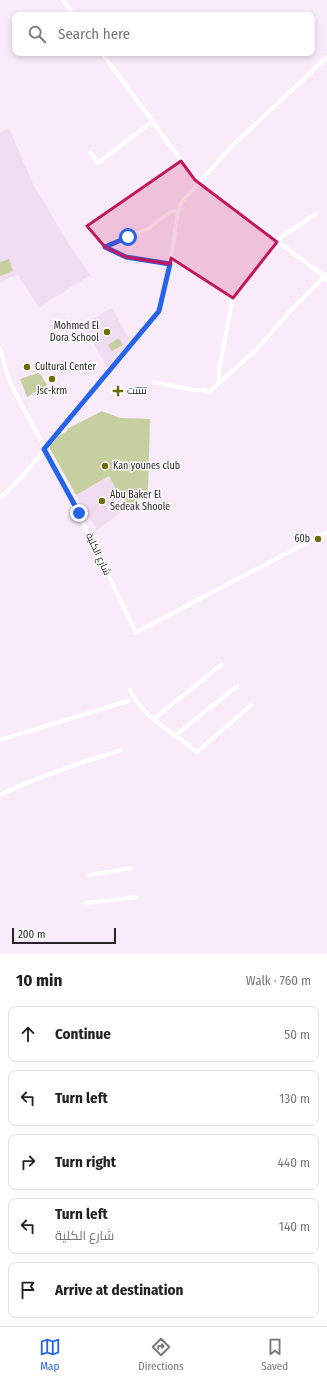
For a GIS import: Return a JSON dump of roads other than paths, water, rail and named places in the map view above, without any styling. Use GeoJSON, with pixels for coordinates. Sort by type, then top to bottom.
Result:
{"type":"FeatureCollection","features":[{"type":"Feature","properties":{"kind":"street"},"geometry":{"type":"LineString","coordinates":[[63,0],[72,12]]}},
{"type":"Feature","properties":{"kind":"street"},"geometry":{"type":"LineString","coordinates":[[105,56],[152,122],[198,183],[277,242],[326,275],[327,281]]}},
{"type":"Feature","properties":{"kind":"street"},"geometry":{"type":"LineString","coordinates":[[0,498],[22,477],[159,311],[170,264],[178,211],[181,203],[231,147],[327,57]]}},
{"type":"Feature","properties":{"kind":"street"},"geometry":{"type":"LineString","coordinates":[[91,153],[98,163],[152,122]]}},
{"type":"Feature","properties":{"kind":"street"},"geometry":{"type":"LineString","coordinates":[[170,264],[126,257],[105,247],[87,226],[181,161]]}},
{"type":"Feature","properties":{"kind":"street"},"geometry":{"type":"LineString","coordinates":[[105,247],[149,228],[170,212],[178,211]]}},
{"type":"Feature","properties":{"kind":"street"},"geometry":{"type":"LineString","coordinates":[[219,382],[218,369],[233,298],[277,242],[288,231],[316,214]]}},
{"type":"Feature","properties":{"kind":"street"},"geometry":{"type":"LineString","coordinates":[[171,257],[233,298]]}},
{"type":"Feature","properties":{"kind":"street"},"geometry":{"type":"LineString","coordinates":[[154,382],[209,392],[257,349],[292,309],[326,275]]}},
{"type":"Feature","properties":{"kind":"street","name":"شارع الكلية"},"geometry":{"type":"LineString","coordinates":[[0,349],[9,380],[79,513],[135,631],[327,532]]}},
{"type":"Feature","properties":{"kind":"street"},"geometry":{"type":"LineString","coordinates":[[154,718],[221,665]]}},
{"type":"Feature","properties":{"kind":"street"},"geometry":{"type":"LineString","coordinates":[[176,735],[237,686]]}},
{"type":"Feature","properties":{"kind":"street"},"geometry":{"type":"LineString","coordinates":[[130,690],[135,702],[196,752],[251,705]]}},
{"type":"Feature","properties":{"kind":"street"},"geometry":{"type":"LineString","coordinates":[[0,740],[128,701]]}},
{"type":"Feature","properties":{"kind":"street"},"geometry":{"type":"LineString","coordinates":[[0,795],[19,786],[80,763],[121,750]]}},
{"type":"Feature","properties":{"kind":"street"},"geometry":{"type":"LineString","coordinates":[[89,874],[131,868]]}},
{"type":"Feature","properties":{"kind":"street"},"geometry":{"type":"LineString","coordinates":[[86,903],[137,897]]}},
{"type":"Feature","properties":{"kind":"place","name":"Mohmed El Dora School"},"geometry":{"type":"Point","coordinates":[107,332]}},
{"type":"Feature","properties":{"kind":"place","name":"Cultural Center"},"geometry":{"type":"Point","coordinates":[27,367]}},
{"type":"Feature","properties":{"kind":"place","name":"Jsc-krm"},"geometry":{"type":"Point","coordinates":[52,379]}},
{"type":"Feature","properties":{"kind":"place","name":"تتتتت"},"geometry":{"type":"Point","coordinates":[118,391]}},
{"type":"Feature","properties":{"kind":"place","name":"Kan younes club"},"geometry":{"type":"Point","coordinates":[105,466]}},
{"type":"Feature","properties":{"kind":"place","name":"Abu Baker El Sedeak Shoole"},"geometry":{"type":"Point","coordinates":[102,501]}},
{"type":"Feature","properties":{"kind":"place","name":"60b"},"geometry":{"type":"Point","coordinates":[318,539]}}]}
